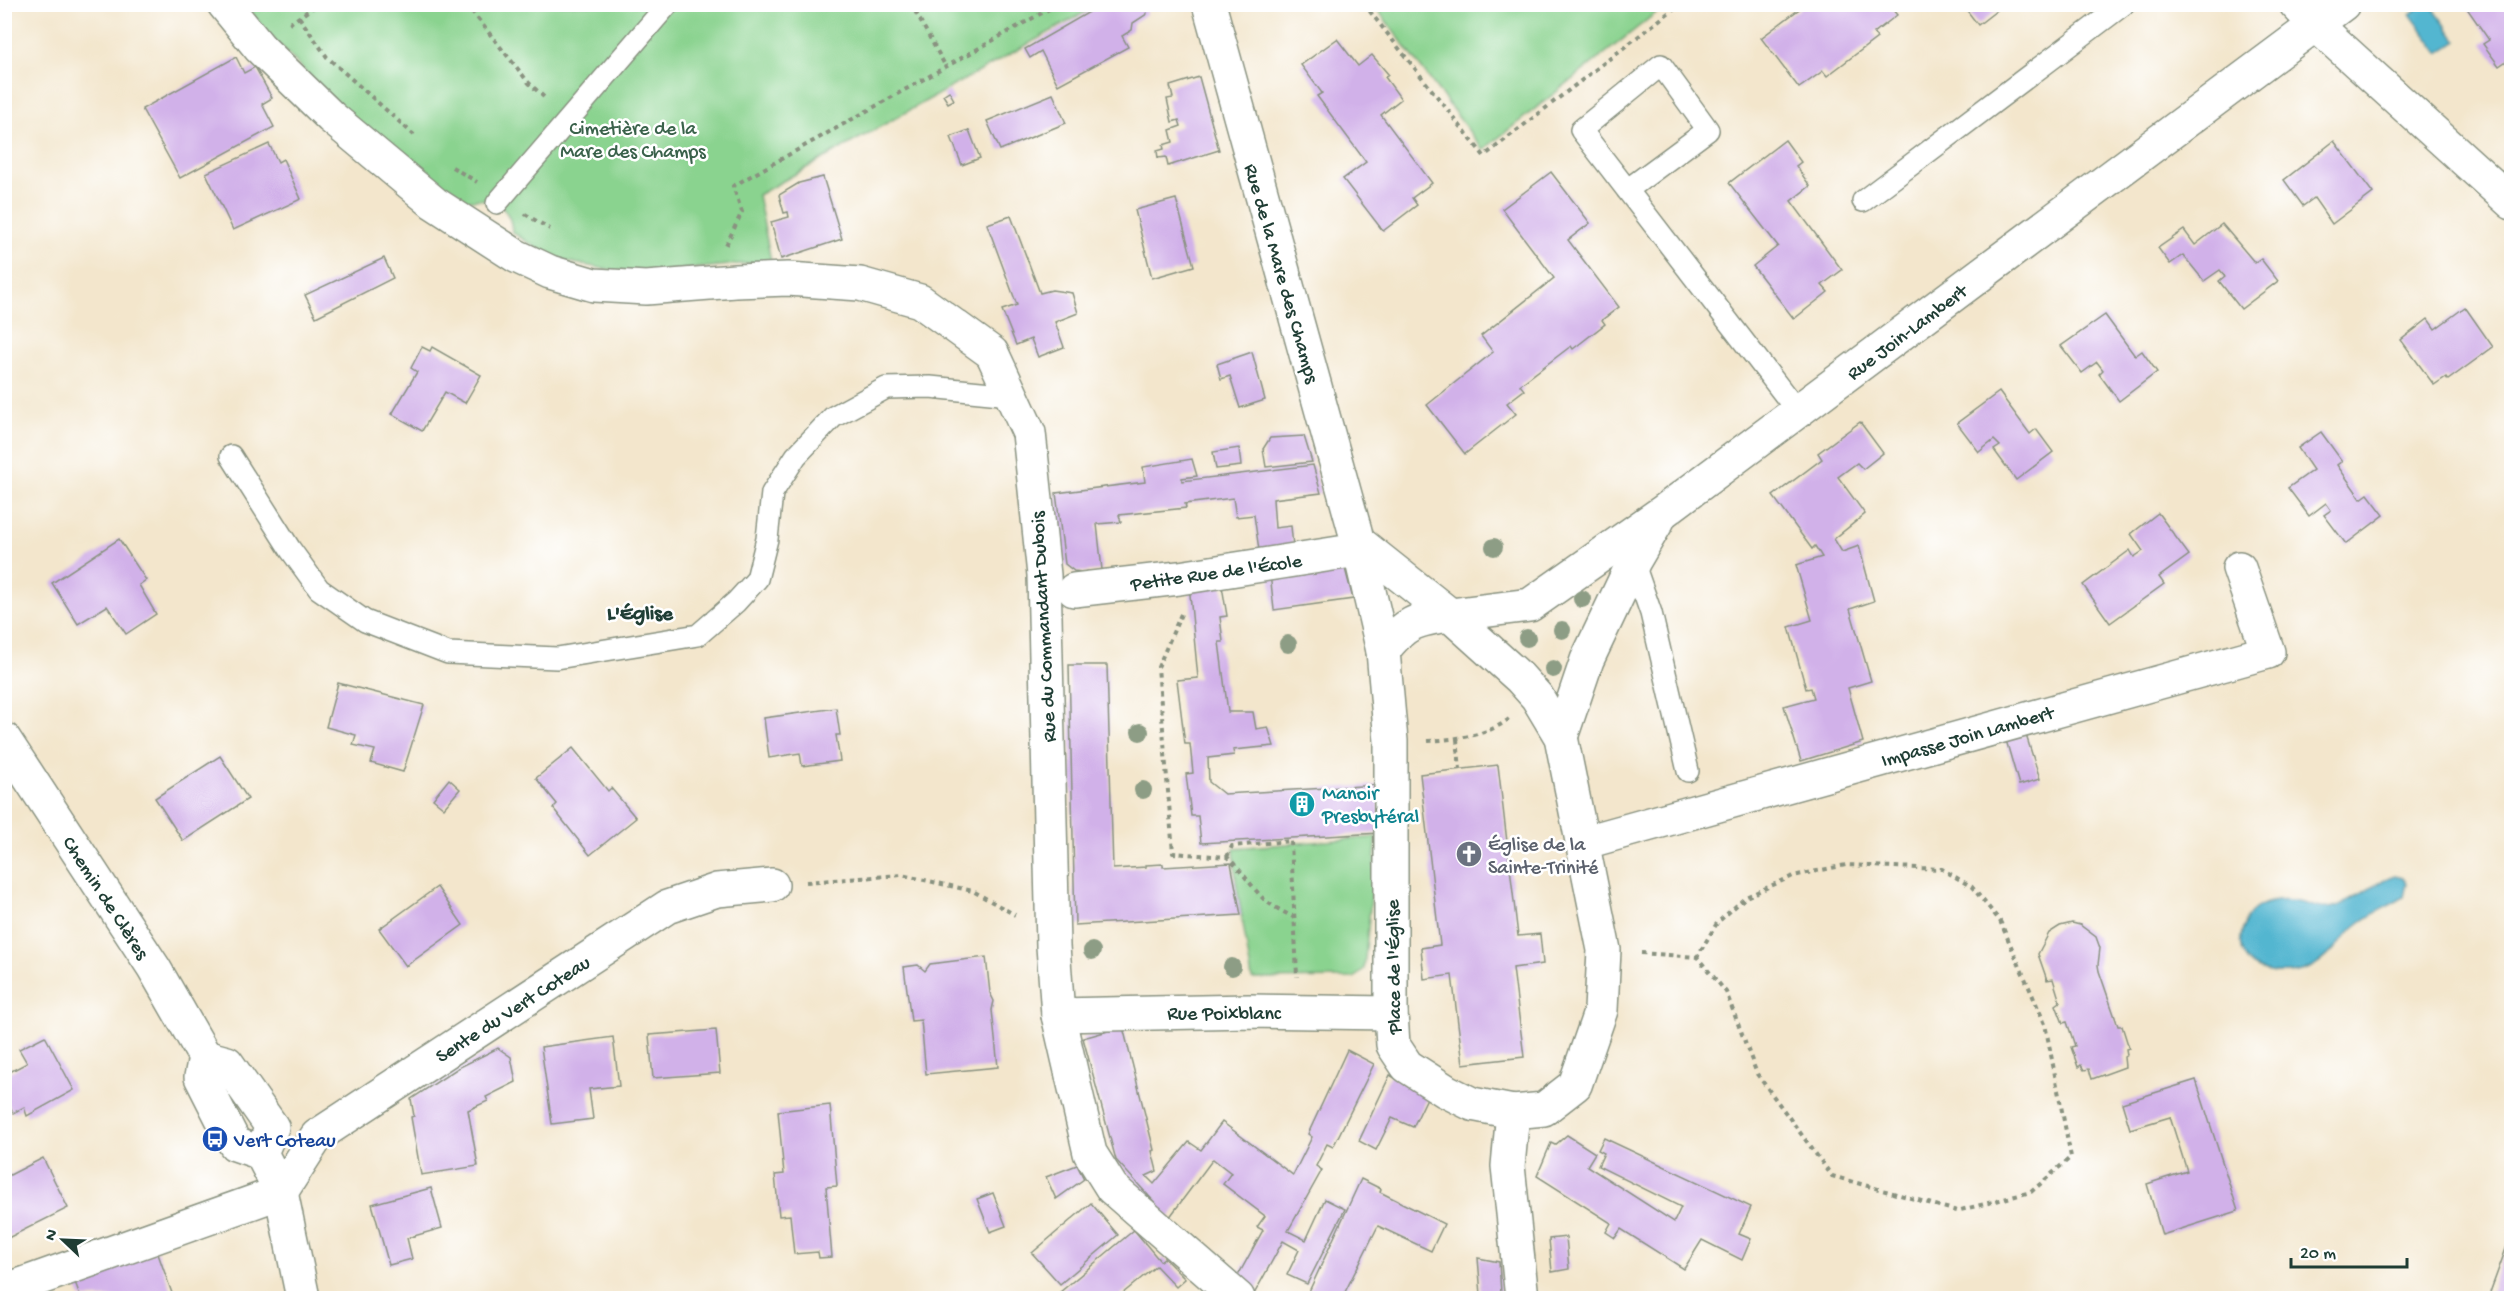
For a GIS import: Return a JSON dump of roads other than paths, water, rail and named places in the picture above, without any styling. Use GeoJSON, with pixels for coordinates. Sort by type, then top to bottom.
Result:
{"type":"FeatureCollection","features":[{"type":"Feature","properties":{"kind":"street","name":"Rue du Commandant Dubois"},"geometry":{"type":"LineString","coordinates":[[224,4],[260,48],[331,117],[434,203],[516,256],[550,272],[594,285],[646,288],[788,279],[860,284],[920,301],[992,353],[1029,433],[1044,575],[1053,946],[1058,1015],[1090,1153],[1112,1188],[1238,1299]]}},
{"type":"Feature","properties":{"kind":"street","name":"Rue de la Mare des Champs"},"geometry":{"type":"LineString","coordinates":[[1209,4],[1358,545],[1383,651]]}},
{"type":"Feature","properties":{"kind":"street","name":"Rue Join-Lambert"},"geometry":{"type":"LineString","coordinates":[[1450,615],[1530,605],[1628,551],[1664,511],[1798,411],[2306,15],[2343,4]]}},
{"type":"Feature","properties":{"kind":"street"},"geometry":{"type":"LineString","coordinates":[[2306,15],[2511,203]]}},
{"type":"Feature","properties":{"kind":"street","name":"Petite Rue de l'École"},"geometry":{"type":"LineString","coordinates":[[1074,590],[1179,578],[1358,545]]}},
{"type":"Feature","properties":{"kind":"street"},"geometry":{"type":"LineString","coordinates":[[1358,545],[1450,615]]}},
{"type":"Feature","properties":{"kind":"street"},"geometry":{"type":"LineString","coordinates":[[1561,737],[1628,551]]}},
{"type":"Feature","properties":{"kind":"street","name":"Impasse Join Lambert"},"geometry":{"type":"LineString","coordinates":[[1582,843],[2268,652],[2239,568]]}},
{"type":"Feature","properties":{"kind":"street"},"geometry":{"type":"LineString","coordinates":[[1383,651],[1395,634],[1407,625],[1425,618],[1450,615]]}},
{"type":"Feature","properties":{"kind":"street","name":"Place de l'Église"},"geometry":{"type":"LineString","coordinates":[[1383,651],[1392,741],[1391,1013],[1393,1045],[1407,1066],[1472,1104],[1514,1112],[1544,1108],[1575,1085],[1601,1010],[1604,950],[1561,737],[1537,697],[1521,678],[1450,615]]}},
{"type":"Feature","properties":{"kind":"street","name":"Chemin de Clères"},"geometry":{"type":"LineString","coordinates":[[4,739],[154,968],[205,1057],[227,1063],[272,1127],[261,1153],[281,1192],[303,1299]]}},
{"type":"Feature","properties":{"kind":"street","name":"Sente du Vert Coteau"},"geometry":{"type":"LineString","coordinates":[[281,1192],[317,1136],[667,907],[717,890],[772,885]]}},
{"type":"Feature","properties":{"kind":"street","name":"Rue Poixblanc"},"geometry":{"type":"LineString","coordinates":[[1058,1015],[1249,1011],[1391,1013]]}},
{"type":"Feature","properties":{"kind":"street"},"geometry":{"type":"LineString","coordinates":[[1514,1112],[1508,1166],[1522,1299]]}},
{"type":"Feature","properties":{"kind":"street"},"geometry":{"type":"LineString","coordinates":[[4,1291],[281,1192]]}},
{"type":"Feature","properties":{"kind":"lane"},"geometry":{"type":"LineString","coordinates":[[500,200],[668,4]]}},
{"type":"Feature","properties":{"kind":"lane"},"geometry":{"type":"LineString","coordinates":[[1863,201],[2124,4]]}},
{"type":"Feature","properties":{"kind":"lane"},"geometry":{"type":"LineString","coordinates":[[1628,190],[1708,130],[1661,65],[1581,129],[1798,411]]}},
{"type":"Feature","properties":{"kind":"lane"},"geometry":{"type":"LineString","coordinates":[[231,456],[319,590],[364,621],[448,652],[557,658],[698,635],[736,602],[757,579],[767,539],[772,493],[796,456],[833,417],[886,388],[930,387],[1011,395]]}},
{"type":"Feature","properties":{"kind":"lane"},"geometry":{"type":"LineString","coordinates":[[1628,551],[1651,613],[1688,771]]}},
{"type":"Feature","properties":{"kind":"water"},"geometry":{"type":"Polygon","coordinates":[[[2423,5],[2431,5],[2457,41],[2439,53],[2410,14],[2423,5]]]}},
{"type":"Feature","properties":{"kind":"water"},"geometry":{"type":"Polygon","coordinates":[[[2395,876],[2403,878],[2407,883],[2404,897],[2362,921],[2322,961],[2315,965],[2295,972],[2271,972],[2251,964],[2244,956],[2241,945],[2244,925],[2250,913],[2260,906],[2285,901],[2330,908],[2347,902],[2378,883],[2395,876]]]}},
{"type":"Feature","properties":{"kind":"place","name":"Manoir Presbytéral"},"geometry":{"type":"Point","coordinates":[1302,804]}},
{"type":"Feature","properties":{"kind":"place","name":"Église de la Sainte-Trinité"},"geometry":{"type":"Point","coordinates":[1469,854]}},
{"type":"Feature","properties":{"kind":"place","name":"Vert Coteau"},"geometry":{"type":"Point","coordinates":[215,1139]}},
{"type":"Feature","properties":{"kind":"district","name":"L'Église"},"geometry":{"type":"Point","coordinates":[640,612]}},
{"type":"Feature","properties":{"kind":"park label","name":"Cimetière de la Mare des Champs"},"geometry":{"type":"Point","coordinates":[633,138]}}]}
